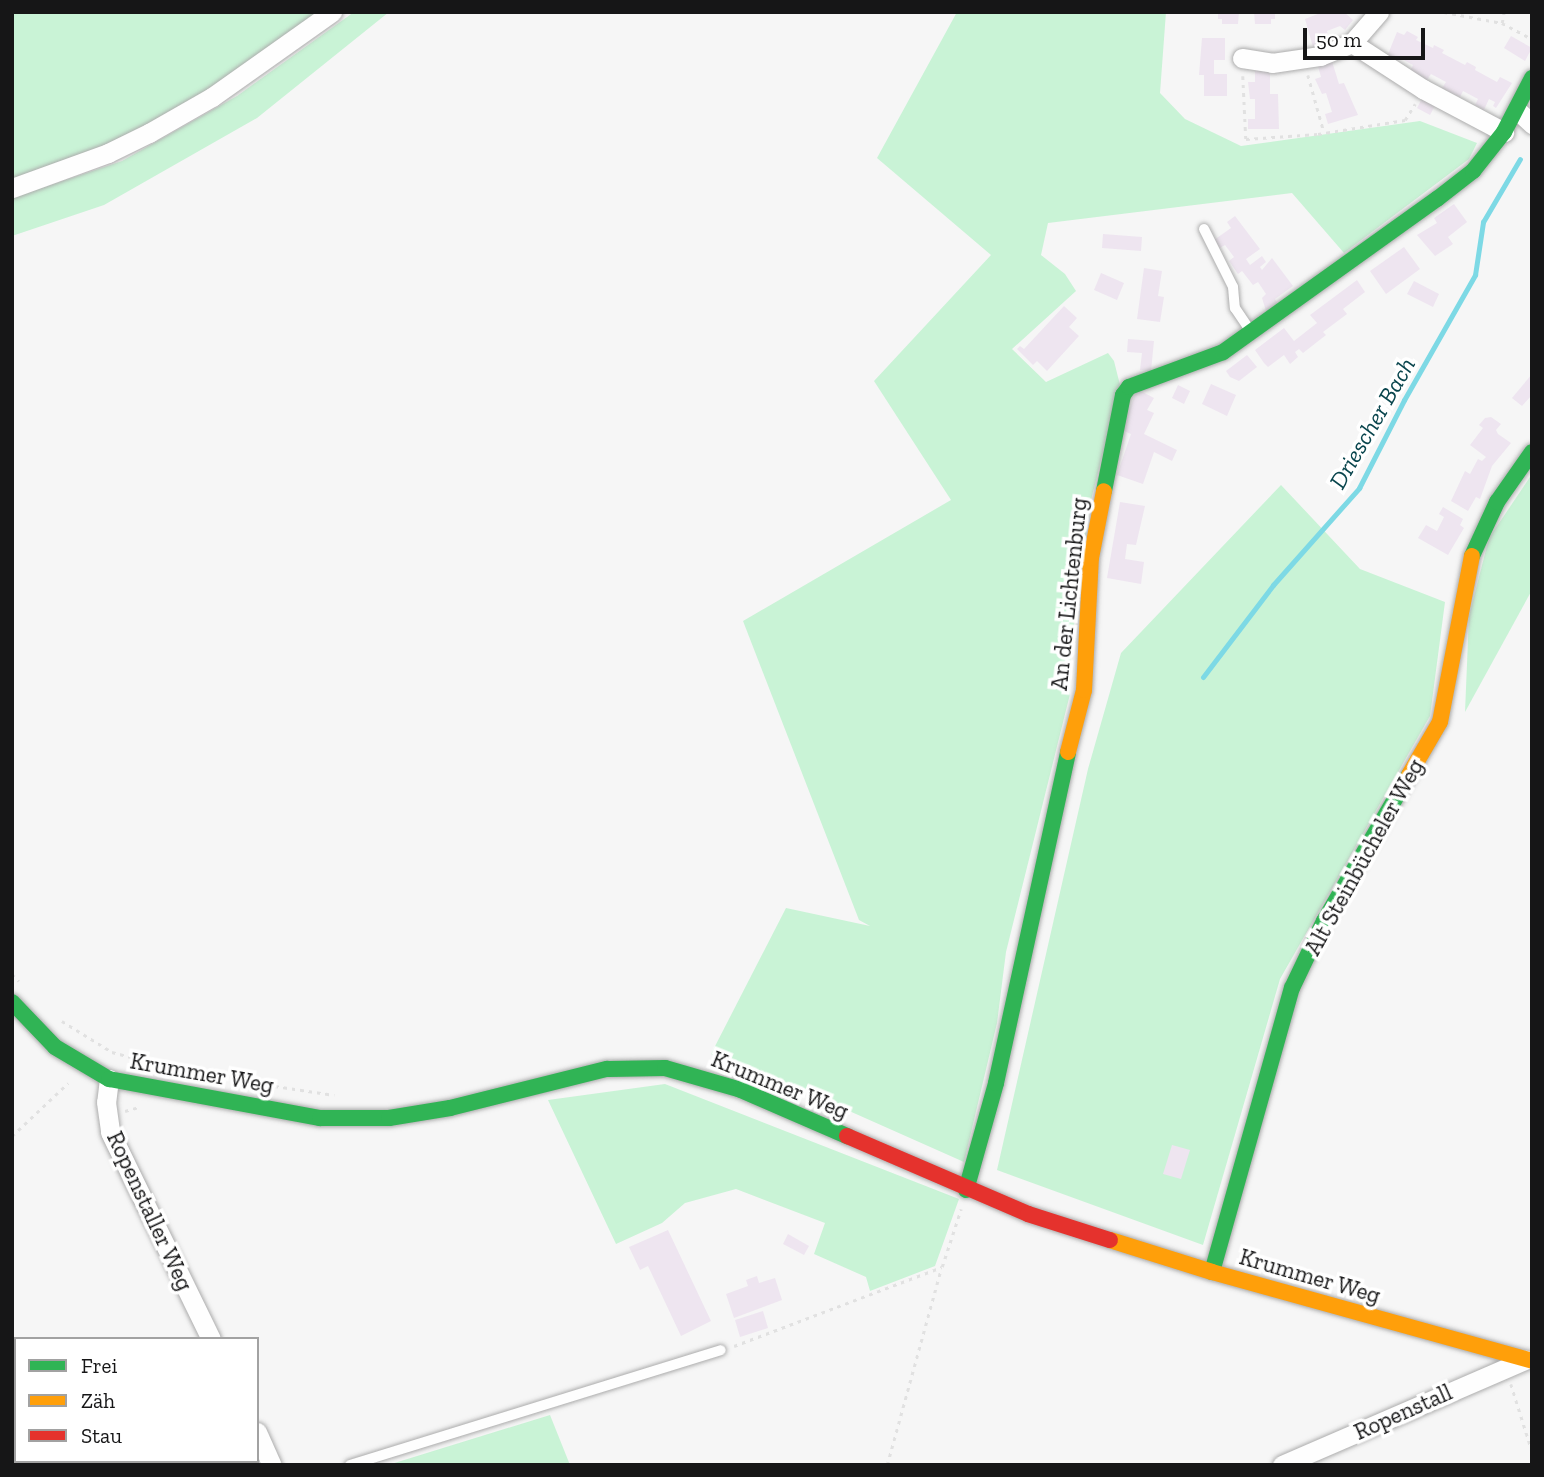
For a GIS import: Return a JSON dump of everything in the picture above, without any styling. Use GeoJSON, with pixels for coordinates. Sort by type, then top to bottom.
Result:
{"type":"FeatureCollection","features":[{"type":"Feature","properties":{"kind":"street"},"geometry":{"type":"LineString","coordinates":[[12,188],[108,153],[149,133],[212,97],[332,12]]}},
{"type":"Feature","properties":{"kind":"street"},"geometry":{"type":"LineString","coordinates":[[1242,58],[1272,63],[1320,56],[1352,43],[1378,12]]}},
{"type":"Feature","properties":{"kind":"street"},"geometry":{"type":"LineString","coordinates":[[1352,43],[1423,89],[1504,132]]}},
{"type":"Feature","properties":{"kind":"street","name":"An der Lichtenburg"},"geometry":{"type":"LineString","coordinates":[[967,1190],[996,1083],[1058,790],[1084,690],[1091,558],[1124,395],[1129,387],[1138,383],[1216,356],[1437,199],[1473,170],[1504,132],[1532,79]]}},
{"type":"Feature","properties":{"kind":"street"},"geometry":{"type":"LineString","coordinates":[[1517,110],[1532,124]]}},
{"type":"Feature","properties":{"kind":"street","name":"Alt Steinbücheler Weg"},"geometry":{"type":"LineString","coordinates":[[1212,1272],[1292,988],[1324,920],[1440,722],[1468,569],[1477,541],[1497,502],[1532,452]]}},
{"type":"Feature","properties":{"kind":"street","name":"Krummer Weg"},"geometry":{"type":"LineString","coordinates":[[12,1002],[55,1047],[83,1067],[109,1079],[320,1118],[389,1118],[450,1108],[607,1069],[665,1068],[741,1090],[967,1190],[1028,1214],[1212,1272],[1528,1360]]}},
{"type":"Feature","properties":{"kind":"street","name":"Ropenstaller Weg"},"geometry":{"type":"LineString","coordinates":[[109,1079],[106,1102],[110,1132],[210,1337]]}},
{"type":"Feature","properties":{"kind":"street","name":"Ropenstall"},"geometry":{"type":"LineString","coordinates":[[1282,1465],[1528,1360]]}},
{"type":"Feature","properties":{"kind":"street"},"geometry":{"type":"LineString","coordinates":[[259,1436],[272,1465]]}},
{"type":"Feature","properties":{"kind":"lane"},"geometry":{"type":"LineString","coordinates":[[1204,229],[1233,287],[1234,308],[1251,332]]}},
{"type":"Feature","properties":{"kind":"lane"},"geometry":{"type":"LineString","coordinates":[[350,1465],[721,1350]]}},
{"type":"Feature","properties":{"kind":"path"},"geometry":{"type":"LineString","coordinates":[[1444,12],[1502,23],[1532,38]]}},
{"type":"Feature","properties":{"kind":"path"},"geometry":{"type":"LineString","coordinates":[[1502,23],[1504,12]]}},
{"type":"Feature","properties":{"kind":"path"},"geometry":{"type":"LineString","coordinates":[[1242,58],[1246,139],[1324,132],[1405,120],[1423,89]]}},
{"type":"Feature","properties":{"kind":"path"},"geometry":{"type":"LineString","coordinates":[[1303,58],[1324,132]]}},
{"type":"Feature","properties":{"kind":"path"},"geometry":{"type":"LineString","coordinates":[[12,1136],[83,1067]]}},
{"type":"Feature","properties":{"kind":"path"},"geometry":{"type":"LineString","coordinates":[[887,1465],[942,1267],[967,1190]]}},
{"type":"Feature","properties":{"kind":"path"},"geometry":{"type":"LineString","coordinates":[[721,1350],[942,1267]]}},
{"type":"Feature","properties":{"kind":"path"},"geometry":{"type":"LineString","coordinates":[[1507,1367],[1532,1451]]}},
{"type":"Feature","properties":{"kind":"green space"},"geometry":{"type":"Polygon","coordinates":[[[12,12],[319,12],[200,96],[94,153],[12,182],[12,12]]]}},
{"type":"Feature","properties":{"kind":"green space"},"geometry":{"type":"Polygon","coordinates":[[[354,12],[389,12],[257,118],[104,205],[12,236],[12,198],[122,161],[237,96],[354,12]]]}},
{"type":"Feature","properties":{"kind":"green space"},"geometry":{"type":"Polygon","coordinates":[[[957,12],[1166,12],[1160,93],[1185,119],[1241,146],[1420,121],[1477,143],[1469,159],[1344,253],[1292,193],[1048,223],[1041,255],[1065,274],[1076,291],[1012,349],[1046,382],[1108,353],[1114,361],[1120,385],[1090,504],[1071,649],[1070,694],[1006,952],[997,1023],[964,1162],[766,1074],[711,1054],[786,908],[870,926],[859,920],[743,621],[951,500],[874,381],[991,255],[877,158],[957,12]]]}},
{"type":"Feature","properties":{"kind":"green space"},"geometry":{"type":"Polygon","coordinates":[[[1532,474],[1532,590],[1465,712],[1469,616],[1489,538],[1532,474]]]}},
{"type":"Feature","properties":{"kind":"green space"},"geometry":{"type":"Polygon","coordinates":[[[1281,485],[1360,569],[1445,602],[1430,716],[1280,979],[1203,1245],[997,1170],[1088,769],[1121,653],[1281,485]]]}},
{"type":"Feature","properties":{"kind":"green space"},"geometry":{"type":"Polygon","coordinates":[[[665,1084],[959,1199],[935,1266],[870,1291],[866,1277],[814,1254],[825,1223],[736,1189],[685,1203],[662,1223],[616,1244],[548,1100],[665,1084]]]}},
{"type":"Feature","properties":{"kind":"green space"},"geometry":{"type":"Polygon","coordinates":[[[550,1415],[570,1465],[388,1465],[550,1415]]]}},
{"type":"Feature","properties":{"kind":"building"},"geometry":{"type":"Polygon","coordinates":[[[1218,12],[1239,12],[1238,24],[1222,24],[1222,19],[1218,19],[1218,12]]]}},
{"type":"Feature","properties":{"kind":"building"},"geometry":{"type":"Polygon","coordinates":[[[1254,12],[1275,12],[1275,19],[1271,19],[1271,24],[1255,24],[1254,12]]]}},
{"type":"Feature","properties":{"kind":"building"},"geometry":{"type":"Polygon","coordinates":[[[1323,12],[1344,12],[1353,20],[1345,30],[1340,26],[1327,31],[1328,35],[1323,37],[1326,44],[1313,47],[1305,19],[1323,12]]]}},
{"type":"Feature","properties":{"kind":"building"},"geometry":{"type":"Polygon","coordinates":[[[1407,31],[1418,37],[1416,40],[1444,50],[1442,53],[1465,65],[1467,62],[1476,67],[1475,70],[1497,82],[1500,77],[1512,83],[1496,108],[1493,106],[1495,102],[1489,99],[1484,110],[1475,105],[1478,99],[1463,91],[1460,97],[1451,93],[1442,88],[1446,82],[1431,74],[1427,80],[1410,71],[1413,65],[1398,57],[1395,63],[1386,59],[1397,32],[1404,35],[1407,31]]]}},
{"type":"Feature","properties":{"kind":"building"},"geometry":{"type":"Polygon","coordinates":[[[1511,36],[1532,48],[1525,61],[1504,48],[1511,36]]]}},
{"type":"Feature","properties":{"kind":"building"},"geometry":{"type":"Polygon","coordinates":[[[1202,38],[1225,38],[1225,60],[1214,60],[1214,74],[1227,74],[1227,96],[1204,96],[1204,75],[1199,75],[1202,38]]]}},
{"type":"Feature","properties":{"kind":"building"},"geometry":{"type":"Polygon","coordinates":[[[1331,58],[1339,84],[1344,83],[1358,115],[1328,124],[1325,114],[1332,112],[1326,93],[1322,94],[1315,79],[1321,77],[1317,63],[1331,58]]]}},
{"type":"Feature","properties":{"kind":"building"},"geometry":{"type":"Polygon","coordinates":[[[1255,68],[1270,68],[1270,94],[1278,94],[1279,129],[1248,129],[1248,119],[1255,119],[1255,99],[1250,99],[1248,82],[1255,82],[1255,68]]]}},
{"type":"Feature","properties":{"kind":"building"},"geometry":{"type":"Polygon","coordinates":[[[1424,95],[1437,102],[1430,115],[1417,108],[1424,95]]]}},
{"type":"Feature","properties":{"kind":"building"},"geometry":{"type":"Polygon","coordinates":[[[1454,204],[1467,222],[1448,237],[1453,244],[1435,256],[1417,235],[1437,223],[1434,218],[1454,204]]]}},
{"type":"Feature","properties":{"kind":"building"},"geometry":{"type":"Polygon","coordinates":[[[1235,216],[1260,249],[1246,259],[1250,265],[1262,256],[1266,262],[1260,267],[1262,270],[1272,258],[1293,286],[1275,299],[1279,305],[1267,314],[1262,298],[1266,294],[1258,282],[1253,285],[1242,271],[1238,274],[1229,261],[1234,257],[1225,245],[1220,248],[1214,240],[1231,228],[1227,222],[1235,216]]]}},
{"type":"Feature","properties":{"kind":"building"},"geometry":{"type":"Polygon","coordinates":[[[1103,234],[1142,237],[1141,251],[1102,248],[1103,234]]]}},
{"type":"Feature","properties":{"kind":"building"},"geometry":{"type":"Polygon","coordinates":[[[1404,247],[1420,269],[1386,294],[1370,271],[1404,247]]]}},
{"type":"Feature","properties":{"kind":"building"},"geometry":{"type":"Polygon","coordinates":[[[1144,268],[1162,271],[1158,296],[1164,297],[1160,322],[1137,319],[1144,268]]]}},
{"type":"Feature","properties":{"kind":"building"},"geometry":{"type":"Polygon","coordinates":[[[1101,273],[1124,283],[1117,300],[1094,290],[1101,273]]]}},
{"type":"Feature","properties":{"kind":"building"},"geometry":{"type":"Polygon","coordinates":[[[1357,280],[1365,292],[1343,309],[1347,314],[1323,332],[1326,335],[1303,353],[1299,349],[1295,352],[1298,357],[1290,364],[1284,355],[1268,367],[1264,363],[1255,350],[1284,328],[1294,341],[1317,323],[1310,315],[1357,280]]]}},
{"type":"Feature","properties":{"kind":"building"},"geometry":{"type":"Polygon","coordinates":[[[1414,281],[1439,294],[1433,307],[1407,294],[1414,281]]]}},
{"type":"Feature","properties":{"kind":"building"},"geometry":{"type":"Polygon","coordinates":[[[1064,306],[1077,318],[1069,327],[1079,336],[1047,371],[1037,361],[1033,365],[1017,349],[1020,346],[1024,349],[1064,306]]]}},
{"type":"Feature","properties":{"kind":"building"},"geometry":{"type":"Polygon","coordinates":[[[1128,339],[1154,341],[1151,371],[1140,370],[1142,353],[1127,352],[1128,339]]]}},
{"type":"Feature","properties":{"kind":"building"},"geometry":{"type":"Polygon","coordinates":[[[1247,355],[1257,367],[1239,381],[1230,377],[1226,371],[1247,355]]]}},
{"type":"Feature","properties":{"kind":"building"},"geometry":{"type":"Polygon","coordinates":[[[1532,374],[1532,395],[1522,406],[1512,398],[1532,374]]]}},
{"type":"Feature","properties":{"kind":"building"},"geometry":{"type":"Polygon","coordinates":[[[1211,384],[1236,395],[1227,416],[1202,404],[1211,384]]]}},
{"type":"Feature","properties":{"kind":"building"},"geometry":{"type":"Polygon","coordinates":[[[1178,385],[1190,391],[1184,404],[1172,398],[1178,385]]]}},
{"type":"Feature","properties":{"kind":"building"},"geometry":{"type":"Polygon","coordinates":[[[1137,389],[1154,398],[1147,410],[1154,413],[1144,434],[1177,450],[1172,461],[1154,452],[1143,484],[1117,475],[1131,434],[1122,430],[1137,389]]]}},
{"type":"Feature","properties":{"kind":"building"},"geometry":{"type":"Polygon","coordinates":[[[1491,417],[1501,424],[1496,430],[1498,434],[1511,443],[1492,466],[1480,499],[1476,497],[1468,511],[1451,501],[1465,471],[1470,474],[1478,459],[1482,461],[1486,457],[1470,445],[1483,428],[1479,425],[1485,418],[1491,417]]]}},
{"type":"Feature","properties":{"kind":"building"},"geometry":{"type":"Polygon","coordinates":[[[1120,502],[1145,506],[1136,545],[1127,544],[1125,559],[1144,562],[1141,584],[1107,578],[1120,502]]]}},
{"type":"Feature","properties":{"kind":"building"},"geometry":{"type":"Polygon","coordinates":[[[1443,507],[1463,519],[1460,525],[1464,528],[1448,555],[1418,538],[1426,525],[1437,531],[1444,517],[1439,514],[1443,507]]]}},
{"type":"Feature","properties":{"kind":"building"},"geometry":{"type":"Polygon","coordinates":[[[1172,1145],[1190,1150],[1181,1179],[1163,1174],[1172,1145]]]}},
{"type":"Feature","properties":{"kind":"building"},"geometry":{"type":"Polygon","coordinates":[[[668,1230],[711,1321],[681,1336],[648,1266],[640,1270],[629,1247],[668,1230]]]}},
{"type":"Feature","properties":{"kind":"building"},"geometry":{"type":"Polygon","coordinates":[[[788,1234],[809,1246],[804,1255],[783,1244],[788,1234]]]}},
{"type":"Feature","properties":{"kind":"building"},"geometry":{"type":"Polygon","coordinates":[[[757,1276],[759,1283],[775,1278],[782,1300],[734,1318],[726,1294],[748,1286],[746,1280],[757,1276]]]}},
{"type":"Feature","properties":{"kind":"building"},"geometry":{"type":"Polygon","coordinates":[[[763,1311],[768,1328],[740,1337],[735,1320],[763,1311]]]}},
{"type":"Feature","properties":{"kind":"waterway","name":"Driescher Bach"},"geometry":{"type":"LineString","coordinates":[[1203,677],[1273,585],[1359,488],[1404,400],[1475,275],[1483,222],[1520,159]]}},
{"type":"Feature","properties":{"kind":"traffic: fast"},"geometry":{"type":"LineString","coordinates":[[1104,491],[1123,395],[1129,387],[1223,352],[1437,199],[1473,171],[1504,132],[1532,78]]}},
{"type":"Feature","properties":{"kind":"traffic: fast"},"geometry":{"type":"LineString","coordinates":[[1472,556],[1497,502],[1532,452]]}},
{"type":"Feature","properties":{"kind":"traffic: fast"},"geometry":{"type":"LineString","coordinates":[[966,1190],[996,1083],[1068,752]]}},
{"type":"Feature","properties":{"kind":"traffic: fast"},"geometry":{"type":"LineString","coordinates":[[1212,1272],[1292,988],[1324,921],[1409,775]]}},
{"type":"Feature","properties":{"kind":"traffic: fast"},"geometry":{"type":"LineString","coordinates":[[12,1002],[55,1047],[109,1079],[320,1118],[389,1118],[450,1108],[607,1069],[665,1068],[741,1090],[847,1136]]}},
{"type":"Feature","properties":{"kind":"traffic: slow"},"geometry":{"type":"LineString","coordinates":[[1068,752],[1084,690],[1091,558],[1104,491]]}},
{"type":"Feature","properties":{"kind":"traffic: slow"},"geometry":{"type":"LineString","coordinates":[[1409,775],[1440,722],[1472,556]]}},
{"type":"Feature","properties":{"kind":"traffic: slow"},"geometry":{"type":"LineString","coordinates":[[1110,1240],[1212,1272],[1532,1361]]}},
{"type":"Feature","properties":{"kind":"traffic: jam"},"geometry":{"type":"LineString","coordinates":[[847,1136],[1028,1214],[1110,1240]]}}]}
